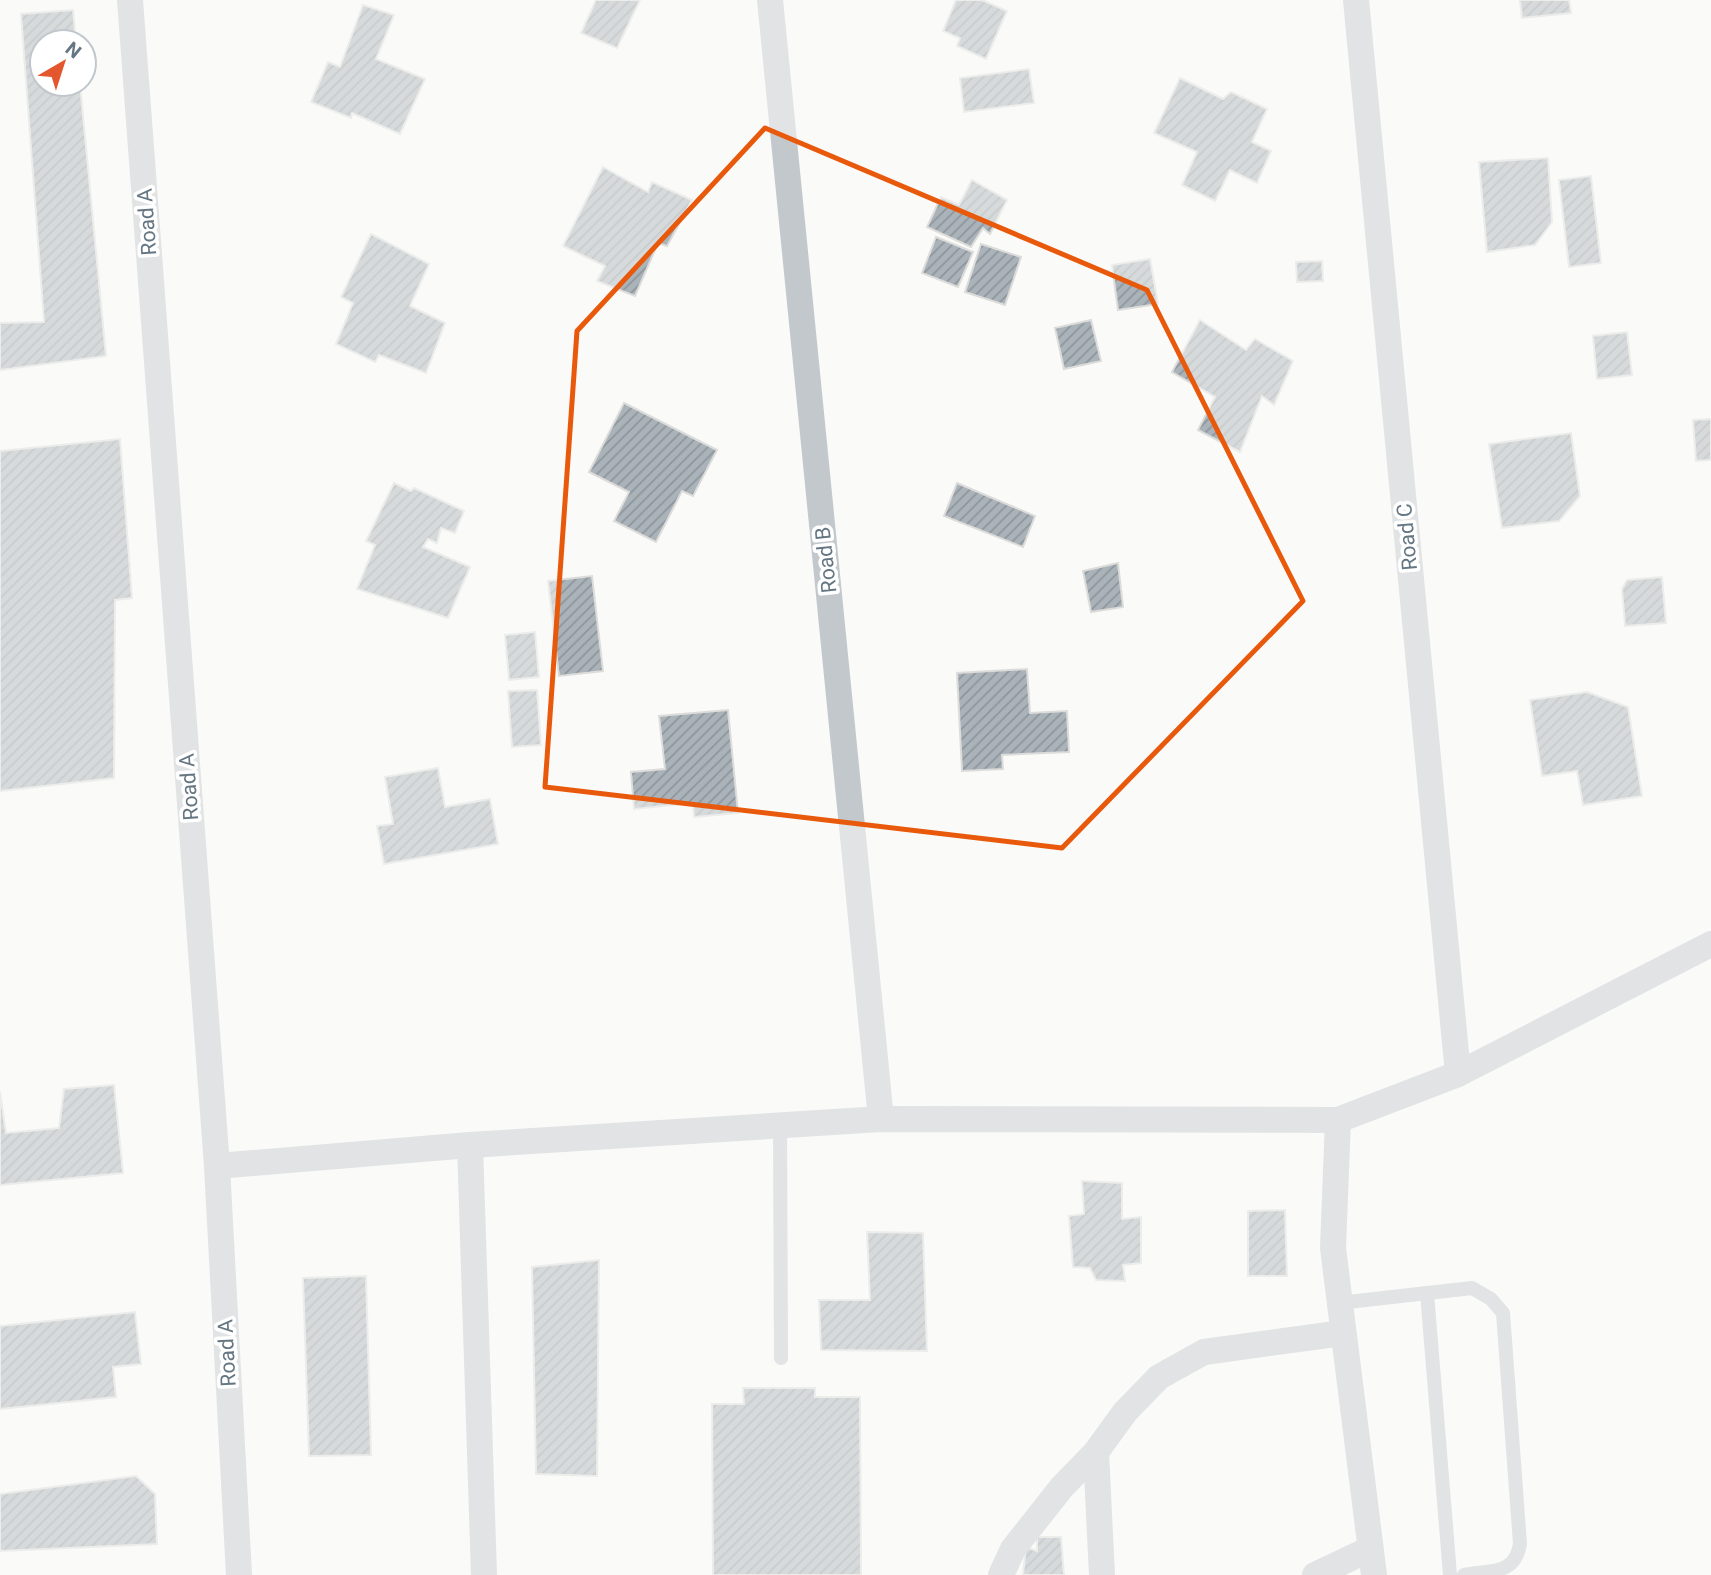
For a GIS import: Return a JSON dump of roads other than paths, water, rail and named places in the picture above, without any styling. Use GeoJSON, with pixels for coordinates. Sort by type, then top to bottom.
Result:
{"type":"FeatureCollection","features":[{"type":"Feature","properties":{"kind":"street","name":"Road A"},"geometry":{"type":"LineString","coordinates":[[130,0],[217,1166],[239,1575]]}},
{"type":"Feature","properties":{"kind":"street","name":"Road B"},"geometry":{"type":"LineString","coordinates":[[770,0],[881,1119]]}},
{"type":"Feature","properties":{"kind":"street","name":"Road C"},"geometry":{"type":"LineString","coordinates":[[1356,0],[1458,1074]]}},
{"type":"Feature","properties":{"kind":"street"},"geometry":{"type":"LineString","coordinates":[[217,1166],[470,1145],[881,1119],[1338,1120],[1458,1074],[1711,944]]}},
{"type":"Feature","properties":{"kind":"street"},"geometry":{"type":"LineString","coordinates":[[1315,1575],[1372,1562],[1333,1248],[1338,1120]]}},
{"type":"Feature","properties":{"kind":"street"},"geometry":{"type":"LineString","coordinates":[[470,1145],[484,1575]]}},
{"type":"Feature","properties":{"kind":"street"},"geometry":{"type":"LineString","coordinates":[[1001,1575],[1013,1549],[1062,1487],[1096,1452],[1125,1412],[1158,1377],[1204,1352],[1343,1333]]}},
{"type":"Feature","properties":{"kind":"street"},"geometry":{"type":"LineString","coordinates":[[1096,1452],[1101,1575]]}},
{"type":"Feature","properties":{"kind":"lane"},"geometry":{"type":"LineString","coordinates":[[780,1126],[781,1357]]}},
{"type":"Feature","properties":{"kind":"lane"},"geometry":{"type":"LineString","coordinates":[[1339,1303],[1472,1288],[1491,1299],[1503,1313],[1520,1544],[1518,1558],[1505,1568],[1464,1575]]}},
{"type":"Feature","properties":{"kind":"lane"},"geometry":{"type":"LineString","coordinates":[[1427,1293],[1451,1575]]}}]}
